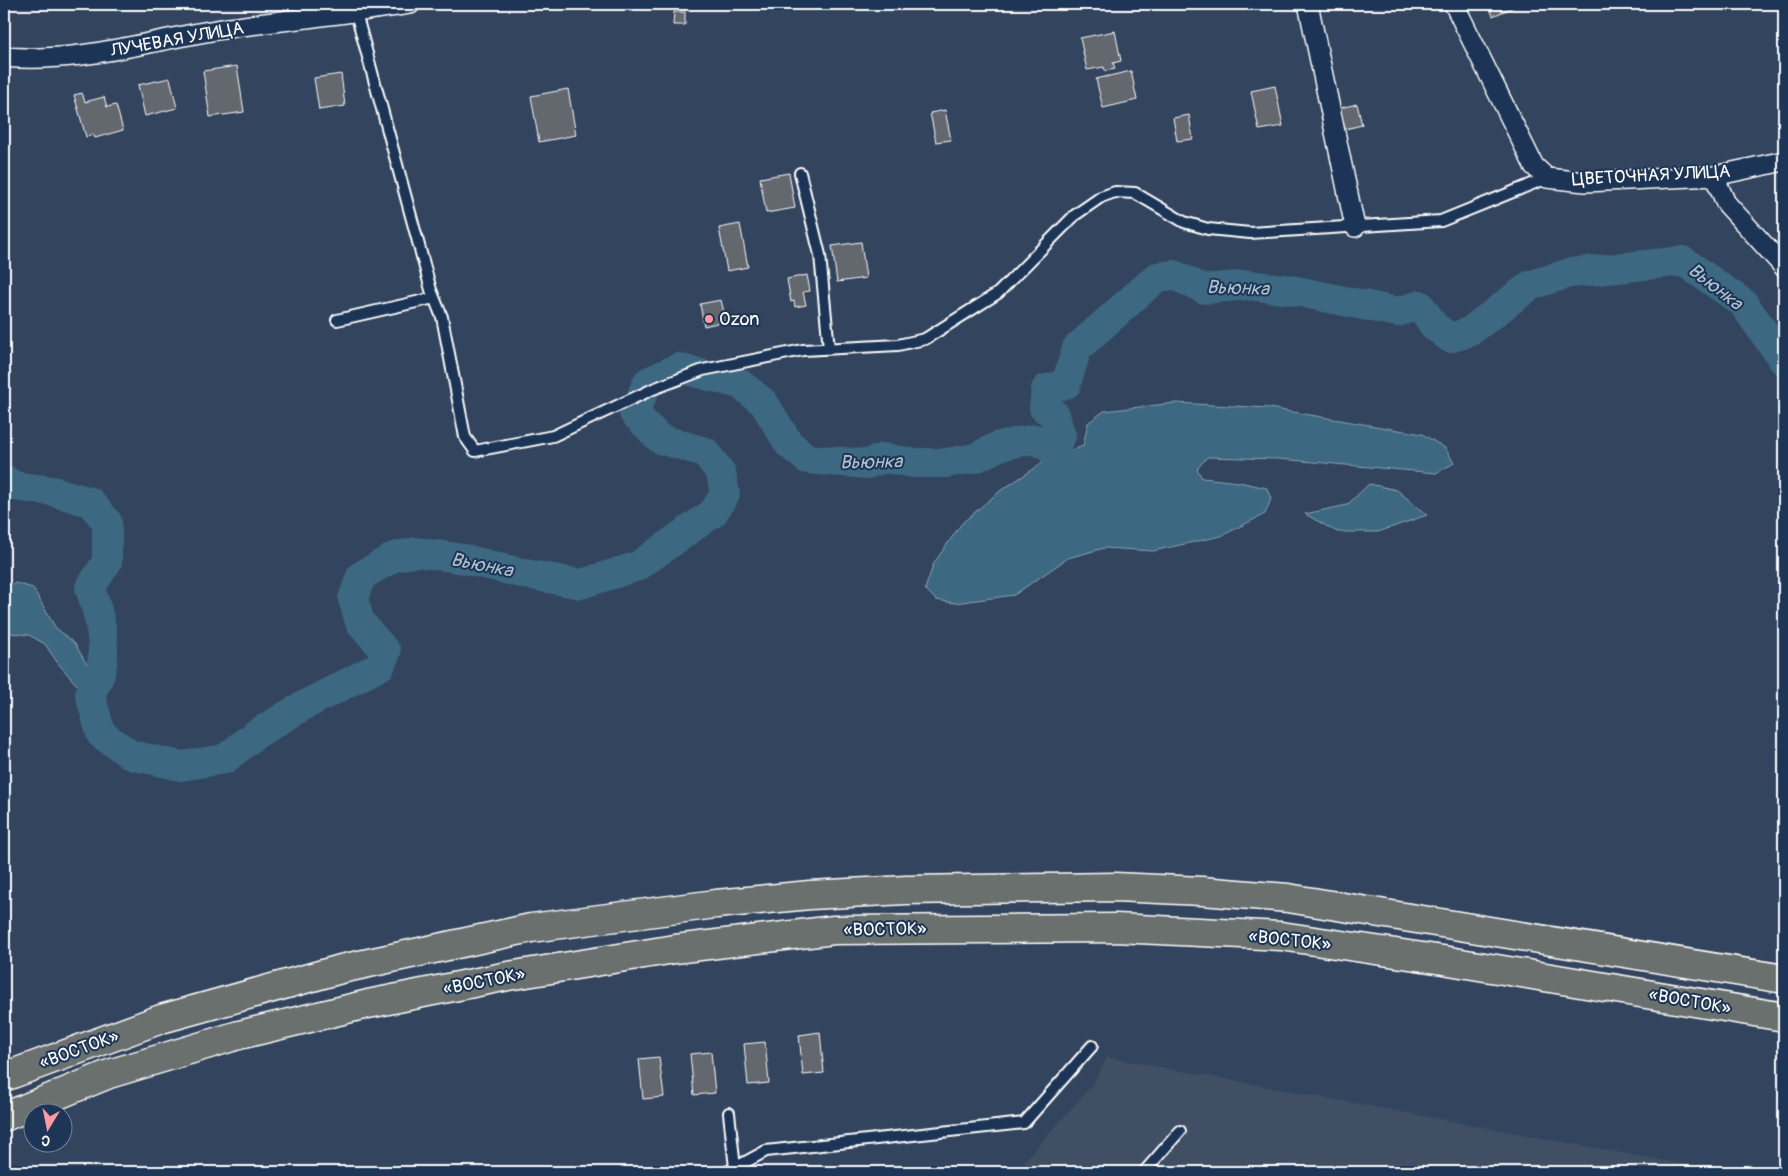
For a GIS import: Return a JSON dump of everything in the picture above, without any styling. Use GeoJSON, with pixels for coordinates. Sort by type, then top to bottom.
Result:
{"type":"FeatureCollection","features":[{"type":"Feature","properties":{"kind":"highway","name":"«ВОСТОК»"},"geometry":{"type":"LineString","coordinates":[[4,1077],[161,1019],[341,970],[531,928],[716,904],[810,895],[906,890],[1115,887],[1202,891],[1288,898],[1784,979]]}},
{"type":"Feature","properties":{"kind":"highway","name":"«ВОСТОК»"},"geometry":{"type":"LineString","coordinates":[[4,1117],[109,1074],[239,1035],[368,1004],[508,976],[665,951],[834,930],[1116,928],[1281,936],[1443,960],[1784,1017]]}},
{"type":"Feature","properties":{"kind":"street","name":"ЛУЧЕВАЯ УЛИЦА"},"geometry":{"type":"LineString","coordinates":[[4,57],[54,59],[83,56],[228,28],[356,13],[410,4]]}},
{"type":"Feature","properties":{"kind":"street"},"geometry":{"type":"LineString","coordinates":[[1308,4],[1354,227]]}},
{"type":"Feature","properties":{"kind":"street"},"geometry":{"type":"LineString","coordinates":[[1454,4],[1534,166],[1547,178]]}},
{"type":"Feature","properties":{"kind":"street","name":"ЦВЕТОЧНАЯ УЛИЦА"},"geometry":{"type":"LineString","coordinates":[[1547,178],[1586,182],[1714,176],[1784,161]]}},
{"type":"Feature","properties":{"kind":"street"},"geometry":{"type":"LineString","coordinates":[[1714,176],[1726,203],[1784,267]]}},
{"type":"Feature","properties":{"kind":"lane"},"geometry":{"type":"LineString","coordinates":[[356,13],[434,298],[442,317],[465,437],[475,451],[553,436],[653,389],[703,370],[803,350],[898,345],[925,339],[998,293],[1075,215],[1101,197],[1115,192],[1135,193],[1184,222],[1208,229],[1250,233],[1442,221],[1547,178]]}},
{"type":"Feature","properties":{"kind":"lane"},"geometry":{"type":"LineString","coordinates":[[800,173],[820,255],[829,349]]}},
{"type":"Feature","properties":{"kind":"lane"},"geometry":{"type":"LineString","coordinates":[[337,320],[434,298]]}},
{"type":"Feature","properties":{"kind":"lane"},"geometry":{"type":"LineString","coordinates":[[729,1113],[731,1170],[766,1151],[1024,1123],[1092,1046]]}},
{"type":"Feature","properties":{"kind":"lane"},"geometry":{"type":"LineString","coordinates":[[1144,1172],[1180,1131]]}},
{"type":"Feature","properties":{"kind":"shaded area"},"geometry":{"type":"Polygon","coordinates":[[[1175,403],[1269,408],[1422,434],[1445,448],[1454,463],[1436,473],[1279,459],[1207,457],[1197,469],[1202,478],[1239,482],[1267,488],[1271,499],[1265,514],[1221,536],[1153,551],[1104,548],[1068,558],[1014,595],[955,603],[936,600],[925,589],[934,563],[962,523],[1000,491],[1038,466],[1053,450],[1073,450],[1083,446],[1088,423],[1104,411],[1175,403]]]}},
{"type":"Feature","properties":{"kind":"shaded area"},"geometry":{"type":"Polygon","coordinates":[[[1369,484],[1397,490],[1427,515],[1378,532],[1337,532],[1305,514],[1347,505],[1369,484]]]}},
{"type":"Feature","properties":{"kind":"shaded area"},"geometry":{"type":"Polygon","coordinates":[[[15,583],[33,588],[55,627],[75,644],[89,668],[100,673],[90,694],[75,683],[45,644],[29,635],[10,633],[4,638],[4,587],[15,583]]]}},
{"type":"Feature","properties":{"kind":"shaded area"},"geometry":{"type":"Polygon","coordinates":[[[1107,1057],[1725,1172],[1019,1172],[1026,1159],[1093,1084],[1107,1057]]]}},
{"type":"Feature","properties":{"kind":"building"},"geometry":{"type":"Polygon","coordinates":[[[1488,4],[1515,4],[1516,6],[1493,16],[1488,4]]]}},
{"type":"Feature","properties":{"kind":"building"},"geometry":{"type":"Polygon","coordinates":[[[674,12],[685,12],[685,25],[673,25],[674,12]]]}},
{"type":"Feature","properties":{"kind":"building"},"geometry":{"type":"Polygon","coordinates":[[[1115,31],[1121,61],[1113,63],[1115,69],[1105,71],[1104,67],[1087,70],[1080,38],[1115,31]]]}},
{"type":"Feature","properties":{"kind":"building"},"geometry":{"type":"Polygon","coordinates":[[[237,66],[244,112],[210,117],[203,71],[237,66]]]}},
{"type":"Feature","properties":{"kind":"building"},"geometry":{"type":"Polygon","coordinates":[[[1131,71],[1137,100],[1103,108],[1096,79],[1131,71]]]}},
{"type":"Feature","properties":{"kind":"building"},"geometry":{"type":"Polygon","coordinates":[[[341,74],[345,106],[319,110],[314,78],[341,74]]]}},
{"type":"Feature","properties":{"kind":"building"},"geometry":{"type":"Polygon","coordinates":[[[170,78],[177,108],[145,116],[138,85],[170,78]]]}},
{"type":"Feature","properties":{"kind":"building"},"geometry":{"type":"Polygon","coordinates":[[[1275,86],[1283,126],[1259,130],[1251,91],[1275,86]]]}},
{"type":"Feature","properties":{"kind":"building"},"geometry":{"type":"Polygon","coordinates":[[[568,89],[576,135],[539,142],[531,96],[568,89]]]}},
{"type":"Feature","properties":{"kind":"building"},"geometry":{"type":"Polygon","coordinates":[[[82,93],[85,102],[104,97],[107,107],[116,105],[123,130],[95,138],[93,134],[86,137],[74,95],[82,93]]]}},
{"type":"Feature","properties":{"kind":"building"},"geometry":{"type":"Polygon","coordinates":[[[1357,104],[1362,125],[1341,130],[1336,109],[1357,104]]]}},
{"type":"Feature","properties":{"kind":"building"},"geometry":{"type":"Polygon","coordinates":[[[945,110],[951,140],[936,142],[930,113],[945,110]]]}},
{"type":"Feature","properties":{"kind":"building"},"geometry":{"type":"Polygon","coordinates":[[[1189,115],[1193,139],[1177,141],[1173,118],[1189,115]]]}},
{"type":"Feature","properties":{"kind":"building"},"geometry":{"type":"Polygon","coordinates":[[[789,173],[795,208],[766,213],[760,178],[789,173]]]}},
{"type":"Feature","properties":{"kind":"building"},"geometry":{"type":"Polygon","coordinates":[[[740,224],[748,267],[727,271],[719,228],[740,224]]]}},
{"type":"Feature","properties":{"kind":"building"},"geometry":{"type":"Polygon","coordinates":[[[861,242],[866,278],[837,282],[832,246],[861,242]]]}},
{"type":"Feature","properties":{"kind":"building"},"geometry":{"type":"Polygon","coordinates":[[[807,275],[810,291],[803,292],[806,305],[795,307],[794,301],[791,302],[787,279],[807,275]]]}},
{"type":"Feature","properties":{"kind":"building"},"geometry":{"type":"Polygon","coordinates":[[[721,300],[726,321],[704,326],[700,304],[721,300]]]}},
{"type":"Feature","properties":{"kind":"building"},"geometry":{"type":"Polygon","coordinates":[[[820,1032],[824,1073],[803,1075],[799,1035],[820,1032]]]}},
{"type":"Feature","properties":{"kind":"building"},"geometry":{"type":"Polygon","coordinates":[[[765,1042],[769,1083],[748,1085],[744,1044],[765,1042]]]}},
{"type":"Feature","properties":{"kind":"building"},"geometry":{"type":"Polygon","coordinates":[[[711,1052],[715,1093],[694,1095],[690,1054],[711,1052]]]}},
{"type":"Feature","properties":{"kind":"building"},"geometry":{"type":"Polygon","coordinates":[[[659,1057],[664,1097],[643,1099],[639,1059],[659,1057]]]}},
{"type":"Feature","properties":{"kind":"waterway","name":"Вьюнка"},"geometry":{"type":"LineString","coordinates":[[4,479],[14,486],[52,491],[90,502],[107,522],[107,562],[90,588],[103,642],[100,673],[90,694],[101,734],[131,755],[181,766],[225,759],[256,734],[303,706],[380,666],[386,652],[360,622],[353,599],[361,576],[394,557],[416,552],[464,559],[525,574],[581,584],[638,566],[713,513],[725,494],[721,473],[705,452],[660,439],[634,413],[648,382],[678,368],[740,384],[764,403],[789,444],[807,459],[867,464],[884,458],[914,463],[946,463],[975,458],[999,446],[1035,439],[1053,450],[1061,436],[1054,414],[1044,408],[1046,389],[1066,384],[1077,348],[1157,277],[1174,275],[1204,289],[1248,285],[1291,290],[1397,312],[1420,305],[1434,326],[1450,338],[1469,332],[1531,285],[1570,273],[1683,261],[1743,303],[1784,361]]}},
{"type":"Feature","properties":{"kind":"place","name":"Ozon"},"geometry":{"type":"Point","coordinates":[709,319]}}]}
